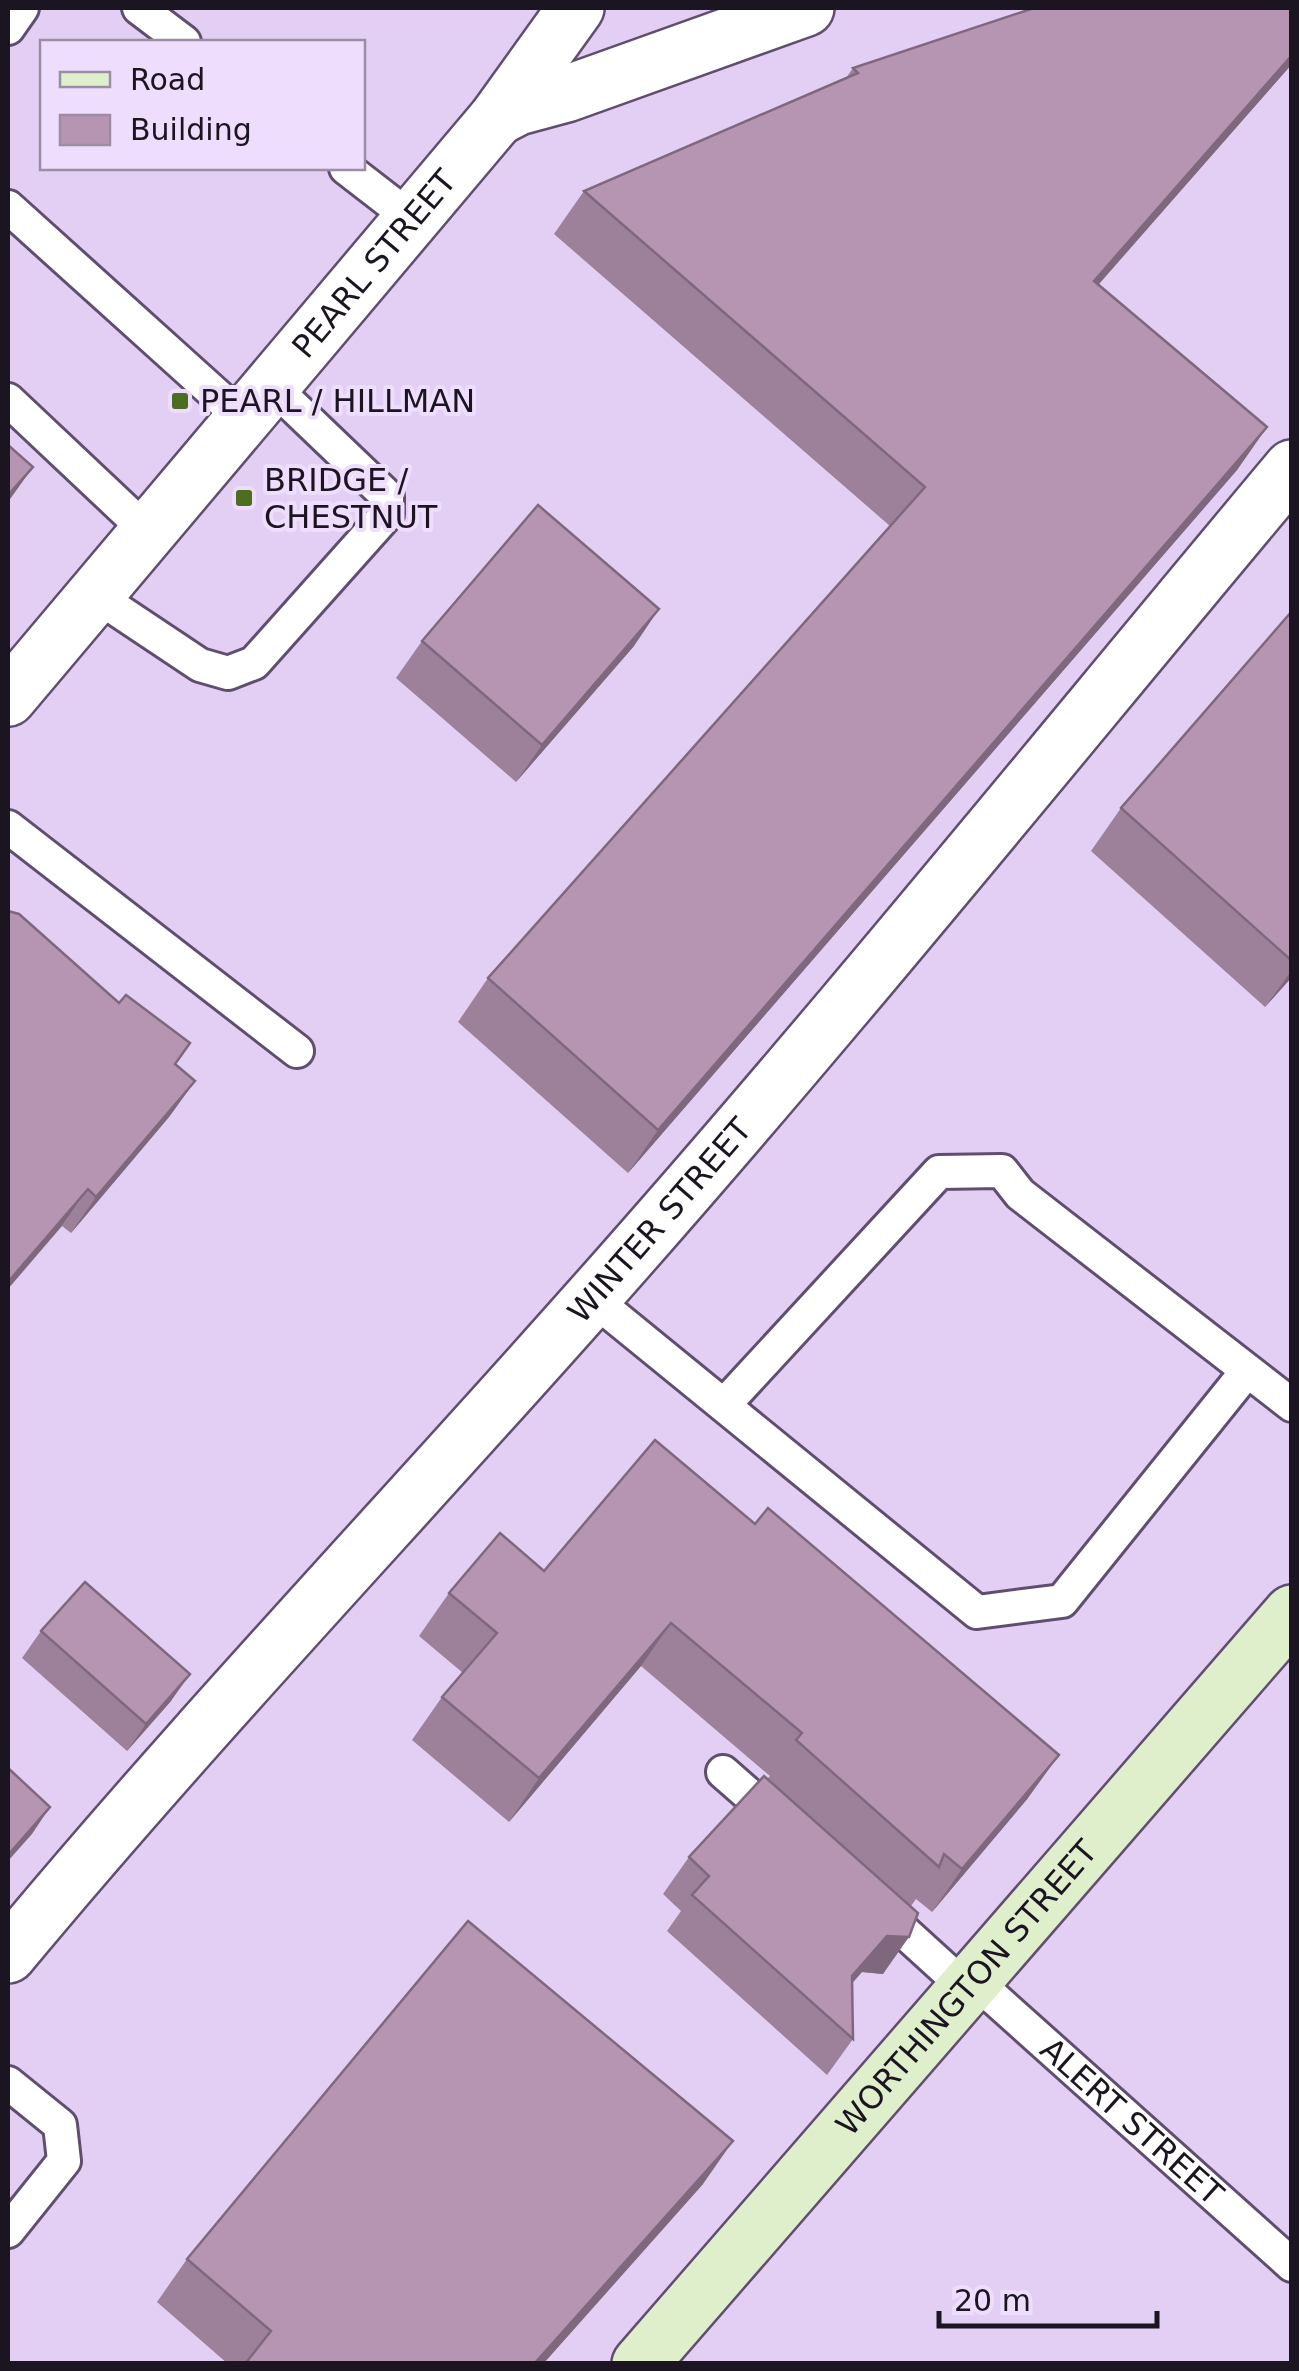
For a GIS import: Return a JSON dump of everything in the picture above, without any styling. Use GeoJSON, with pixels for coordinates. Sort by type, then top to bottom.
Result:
{"type":"FeatureCollection","features":[{"type":"Feature","properties":{"kind":"main road","name":"WORTHINGTON STREET"},"geometry":{"type":"LineString","coordinates":[[640,2364],[1292,1614]]}},
{"type":"Feature","properties":{"kind":"street","name":"PEARL STREET"},"geometry":{"type":"LineString","coordinates":[[8,698],[497,118],[576,8]]}},
{"type":"Feature","properties":{"kind":"street"},"geometry":{"type":"LineString","coordinates":[[497,118],[518,107],[619,76],[806,8]]}},
{"type":"Feature","properties":{"kind":"street","name":"WINTER STREET"},"geometry":{"type":"LineString","coordinates":[[8,1955],[210,1723],[592,1298],[1292,468]]}},
{"type":"Feature","properties":{"kind":"lane"},"geometry":{"type":"LineString","coordinates":[[8,28],[22,8]]}},
{"type":"Feature","properties":{"kind":"lane"},"geometry":{"type":"LineString","coordinates":[[139,8],[181,40]]}},
{"type":"Feature","properties":{"kind":"lane"},"geometry":{"type":"LineString","coordinates":[[349,170],[412,219]]}},
{"type":"Feature","properties":{"kind":"lane"},"geometry":{"type":"LineString","coordinates":[[8,207],[257,402],[386,496],[387,514],[254,663],[228,673],[200,665],[94,595]]}},
{"type":"Feature","properties":{"kind":"lane"},"geometry":{"type":"LineString","coordinates":[[8,400],[147,531]]}},
{"type":"Feature","properties":{"kind":"lane"},"geometry":{"type":"LineString","coordinates":[[8,827],[296,1051]]}},
{"type":"Feature","properties":{"kind":"lane"},"geometry":{"type":"LineString","coordinates":[[724,1406],[939,1172],[1002,1171],[1020,1194],[1292,1405]]}},
{"type":"Feature","properties":{"kind":"lane"},"geometry":{"type":"LineString","coordinates":[[592,1298],[976,1612],[1062,1601],[1247,1371]]}},
{"type":"Feature","properties":{"kind":"lane"},"geometry":{"type":"LineString","coordinates":[[723,1772],[810,1848]]}},
{"type":"Feature","properties":{"kind":"lane","name":"ALERT STREET"},"geometry":{"type":"LineString","coordinates":[[854,1886],[1292,2265]]}},
{"type":"Feature","properties":{"kind":"lane"},"geometry":{"type":"LineString","coordinates":[[8,2083],[60,2125],[64,2161],[8,2231]]}},
{"type":"Feature","properties":{"kind":"building"},"geometry":{"type":"Polygon","coordinates":[[[1034,8],[1292,8],[1292,55],[1094,281],[1267,427],[658,1130],[488,978],[925,487],[584,191],[858,73],[853,68],[1034,8]]]}},
{"type":"Feature","properties":{"kind":"building"},"geometry":{"type":"Polygon","coordinates":[[[8,445],[33,467],[8,495],[8,445]]]}},
{"type":"Feature","properties":{"kind":"building"},"geometry":{"type":"Polygon","coordinates":[[[538,505],[659,609],[542,745],[422,641],[538,505]]]}},
{"type":"Feature","properties":{"kind":"building"},"geometry":{"type":"Polygon","coordinates":[[[1292,611],[1292,961],[1121,808],[1292,611]]]}},
{"type":"Feature","properties":{"kind":"building"},"geometry":{"type":"Polygon","coordinates":[[[8,911],[19,914],[119,1003],[126,995],[190,1043],[175,1064],[195,1081],[96,1197],[88,1189],[8,1282],[8,911]]]}},
{"type":"Feature","properties":{"kind":"building"},"geometry":{"type":"Polygon","coordinates":[[[655,1440],[755,1524],[768,1508],[1059,1755],[962,1869],[944,1854],[939,1867],[796,1740],[802,1733],[671,1623],[539,1778],[442,1697],[497,1633],[449,1593],[500,1533],[544,1571],[655,1440]]]}},
{"type":"Feature","properties":{"kind":"building"},"geometry":{"type":"Polygon","coordinates":[[[85,1582],[190,1674],[146,1724],[41,1631],[85,1582]]]}},
{"type":"Feature","properties":{"kind":"building"},"geometry":{"type":"Polygon","coordinates":[[[8,1768],[50,1807],[8,1855],[8,1768]]]}},
{"type":"Feature","properties":{"kind":"building"},"geometry":{"type":"Polygon","coordinates":[[[764,1776],[918,1913],[909,1937],[887,1936],[852,1976],[853,2039],[692,1895],[709,1876],[689,1857],[764,1776]]]}},
{"type":"Feature","properties":{"kind":"building"},"geometry":{"type":"Polygon","coordinates":[[[468,1921],[733,2141],[534,2364],[245,2364],[271,2331],[187,2259],[468,1921]]]}},
{"type":"Feature","properties":{"kind":"place","name":"PEARL / HILLMAN"},"geometry":{"type":"Point","coordinates":[180,401]}},
{"type":"Feature","properties":{"kind":"place","name":"BRIDGE / CHESTNUT"},"geometry":{"type":"Point","coordinates":[244,498]}}]}
